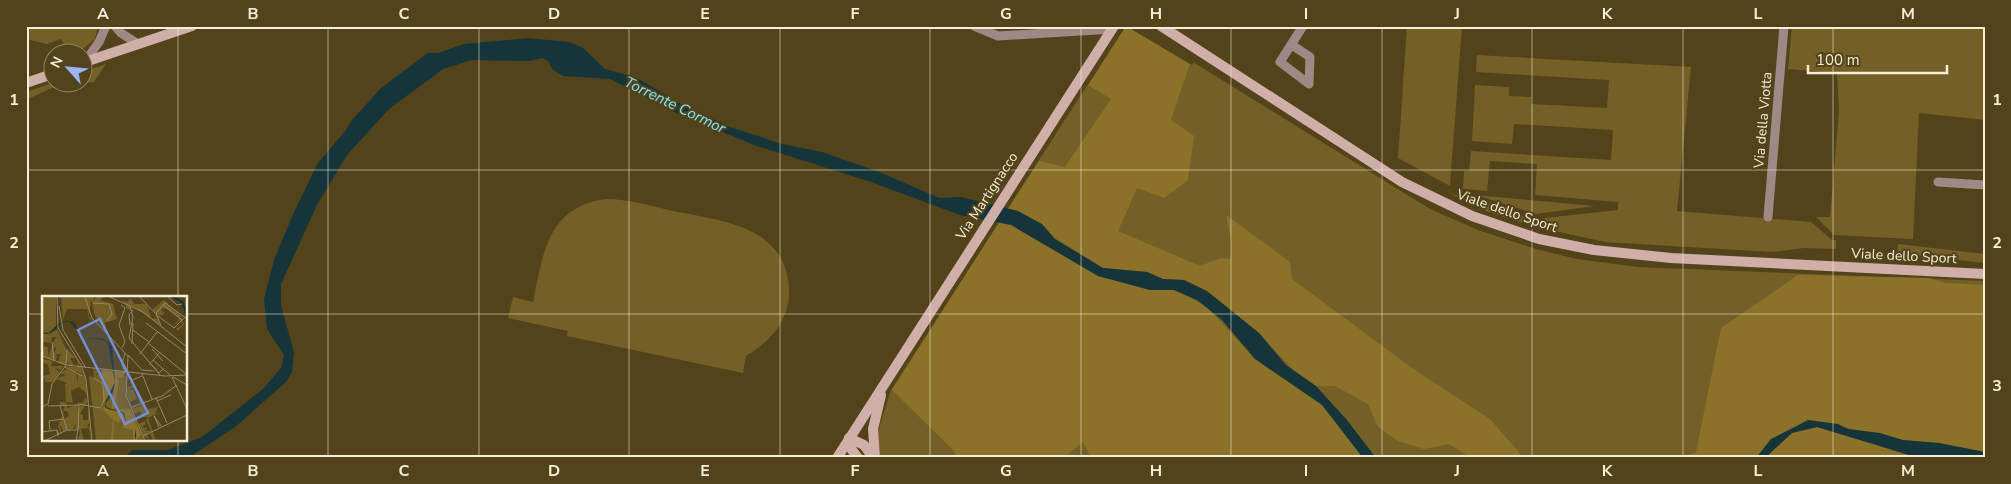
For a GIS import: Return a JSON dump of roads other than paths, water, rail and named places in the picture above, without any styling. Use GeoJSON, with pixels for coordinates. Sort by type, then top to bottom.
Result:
{"type":"FeatureCollection","features":[{"type":"Feature","properties":{"kind":"street"},"geometry":{"type":"LineString","coordinates":[[92,51],[99,42],[106,26]]}},
{"type":"Feature","properties":{"kind":"street"},"geometry":{"type":"LineString","coordinates":[[115,26],[121,33],[138,44]]}},
{"type":"Feature","properties":{"kind":"street"},"geometry":{"type":"LineString","coordinates":[[92,60],[192,26]]}},
{"type":"Feature","properties":{"kind":"street"},"geometry":{"type":"LineString","coordinates":[[974,26],[998,36],[1113,28]]}},
{"type":"Feature","properties":{"kind":"street","name":"Viale dello Sport"},"geometry":{"type":"LineString","coordinates":[[1161,26],[1402,182],[1472,216],[1532,237],[1594,250],[1671,258],[1985,274]]}},
{"type":"Feature","properties":{"kind":"street"},"geometry":{"type":"LineString","coordinates":[[1292,44],[1303,26]]}},
{"type":"Feature","properties":{"kind":"street","name":"Via della Viotta"},"geometry":{"type":"LineString","coordinates":[[1768,217],[1784,26]]}},
{"type":"Feature","properties":{"kind":"street","name":"Via Martignacco"},"geometry":{"type":"LineString","coordinates":[[836,458],[1113,28]]}},
{"type":"Feature","properties":{"kind":"street"},"geometry":{"type":"LineString","coordinates":[[26,82],[42,77]]}},
{"type":"Feature","properties":{"kind":"street"},"geometry":{"type":"LineString","coordinates":[[1938,182],[1985,185]]}},
{"type":"Feature","properties":{"kind":"street","name":"Via Martignacco"},"geometry":{"type":"LineString","coordinates":[[874,458],[873,429],[885,382]]}},
{"type":"Feature","properties":{"kind":"street"},"geometry":{"type":"LineString","coordinates":[[849,438],[858,458]]}},
{"type":"Feature","properties":{"kind":"street","name":"Via Martignacco"},"geometry":{"type":"LineString","coordinates":[[849,438],[864,445],[874,458]]}},
{"type":"Feature","properties":{"kind":"water","name":"Torrente Cormor"},"geometry":{"type":"Polygon","coordinates":[[[528,38],[569,42],[583,48],[605,69],[637,78],[677,102],[730,127],[782,144],[822,152],[882,173],[939,198],[961,197],[1018,211],[1042,224],[1055,239],[1103,268],[1147,272],[1163,279],[1184,280],[1207,291],[1259,333],[1286,365],[1316,386],[1347,420],[1376,458],[1363,458],[1322,405],[1255,359],[1222,320],[1197,300],[1174,290],[1150,290],[1098,276],[1011,225],[960,215],[871,182],[754,145],[674,112],[610,79],[563,76],[553,70],[548,61],[542,58],[529,61],[472,60],[443,69],[389,109],[347,155],[317,205],[281,284],[281,306],[294,352],[292,372],[287,381],[235,427],[191,456],[186,458],[125,458],[132,450],[168,450],[202,437],[263,389],[281,368],[284,355],[267,329],[264,299],[274,260],[294,212],[318,163],[352,120],[381,88],[428,53],[438,53],[464,44],[528,38]]]}},
{"type":"Feature","properties":{"kind":"water"},"geometry":{"type":"Polygon","coordinates":[[[1808,420],[1838,424],[1848,429],[1880,433],[1903,440],[1939,443],[1985,452],[1985,458],[1942,458],[1909,455],[1817,427],[1792,433],[1765,458],[1756,458],[1771,439],[1808,420]]]}}]}
